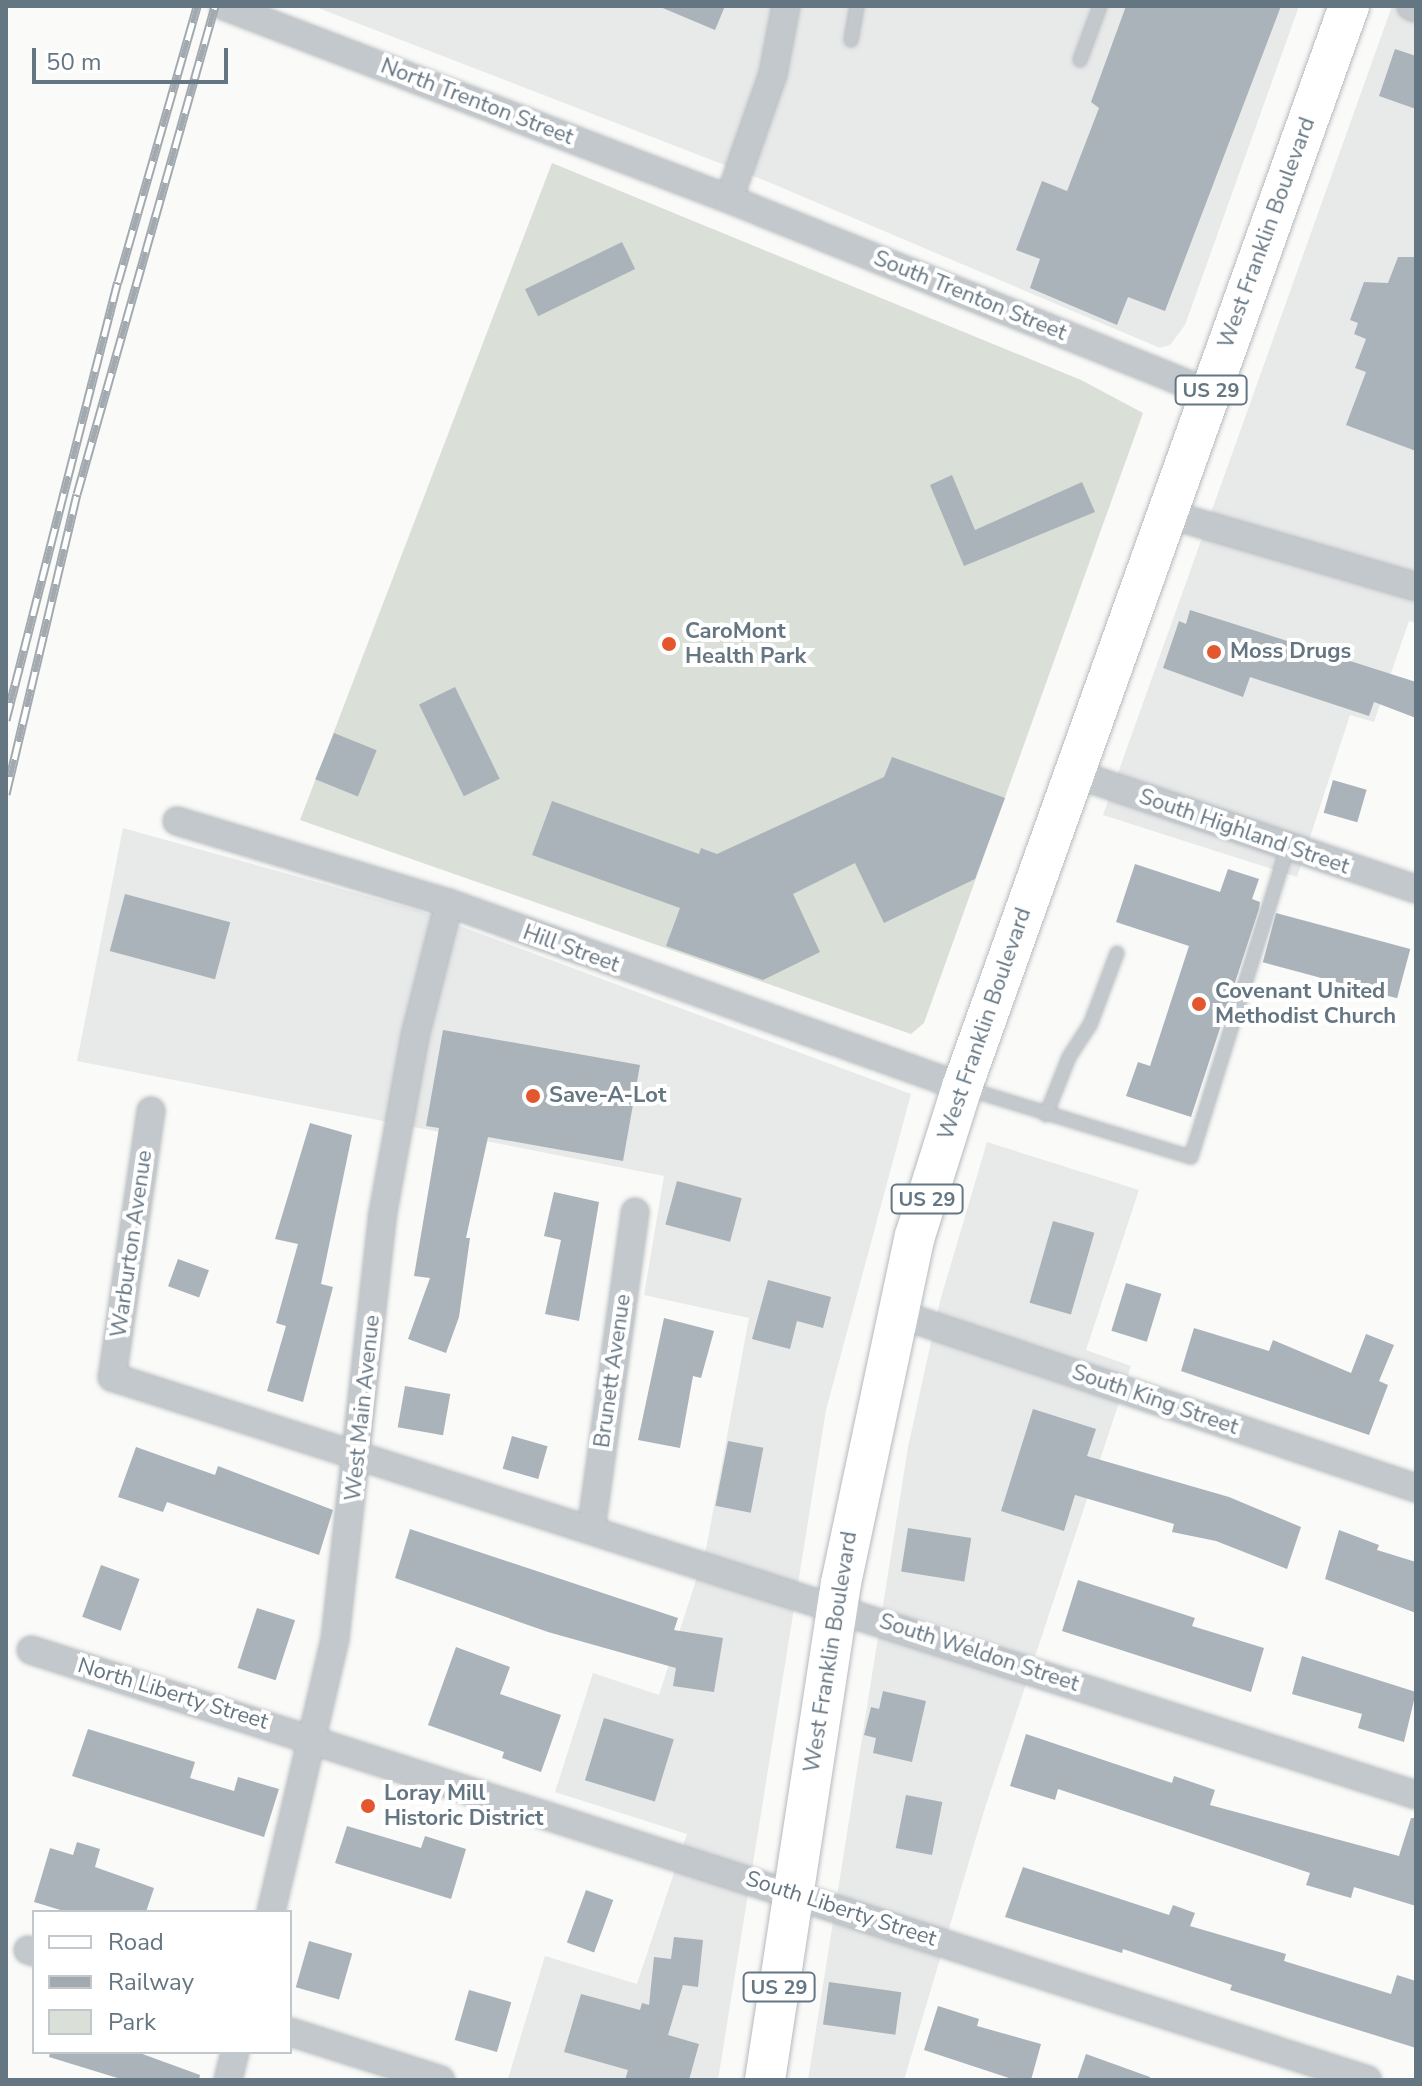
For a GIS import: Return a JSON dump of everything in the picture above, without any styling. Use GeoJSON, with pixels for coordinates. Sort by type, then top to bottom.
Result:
{"type":"FeatureCollection","features":[{"type":"Feature","properties":{"kind":"main road","name":"West Franklin Boulevard"},"geometry":{"type":"LineString","coordinates":[[765,2080],[836,1607],[895,1313],[962,1087],[1349,6]]}},
{"type":"Feature","properties":{"kind":"street","name":"North Trenton Street"},"geometry":{"type":"LineString","coordinates":[[224,6],[729,199]]}},
{"type":"Feature","properties":{"kind":"street"},"geometry":{"type":"LineString","coordinates":[[729,199],[773,74],[786,6]]}},
{"type":"Feature","properties":{"kind":"street","name":"South Trenton Street"},"geometry":{"type":"LineString","coordinates":[[729,199],[1210,393]]}},
{"type":"Feature","properties":{"kind":"street"},"geometry":{"type":"LineString","coordinates":[[1167,514],[1416,587]]}},
{"type":"Feature","properties":{"kind":"street","name":"South Highland Street"},"geometry":{"type":"LineString","coordinates":[[1073,773],[1287,848],[1416,889]]}},
{"type":"Feature","properties":{"kind":"street","name":"Hill Street"},"geometry":{"type":"LineString","coordinates":[[177,821],[449,903],[962,1087]]}},
{"type":"Feature","properties":{"kind":"street","name":"West Main Avenue"},"geometry":{"type":"LineString","coordinates":[[271,1910],[314,1738],[347,1567],[382,1218],[399,1115],[449,903]]}},
{"type":"Feature","properties":{"kind":"street","name":"Warburton Avenue"},"geometry":{"type":"LineString","coordinates":[[112,1377],[151,1111]]}},
{"type":"Feature","properties":{"kind":"street","name":"Brunett Avenue"},"geometry":{"type":"LineString","coordinates":[[591,1530],[635,1212]]}},
{"type":"Feature","properties":{"kind":"street","name":"South King Street"},"geometry":{"type":"LineString","coordinates":[[895,1313],[1416,1488]]}},
{"type":"Feature","properties":{"kind":"street","name":"South Weldon Street"},"geometry":{"type":"LineString","coordinates":[[112,1377],[1416,1795]]}},
{"type":"Feature","properties":{"kind":"street","name":"North Liberty Street"},"geometry":{"type":"LineString","coordinates":[[31,1650],[314,1738]]}},
{"type":"Feature","properties":{"kind":"street","name":"South Liberty Street"},"geometry":{"type":"LineString","coordinates":[[314,1738],[1368,2080]]}},
{"type":"Feature","properties":{"kind":"street"},"geometry":{"type":"LineString","coordinates":[[292,2033],[441,2080]]}},
{"type":"Feature","properties":{"kind":"street"},"geometry":{"type":"LineString","coordinates":[[228,2080],[234,2054]]}},
{"type":"Feature","properties":{"kind":"lane"},"geometry":{"type":"LineString","coordinates":[[851,40],[857,6]]}},
{"type":"Feature","properties":{"kind":"lane"},"geometry":{"type":"LineString","coordinates":[[1080,60],[1100,6]]}},
{"type":"Feature","properties":{"kind":"lane"},"geometry":{"type":"LineString","coordinates":[[962,1087],[1191,1157],[1287,848]]}},
{"type":"Feature","properties":{"kind":"lane"},"geometry":{"type":"LineString","coordinates":[[1046,1115],[1069,1057],[1090,1025],[1117,953]]}},
{"type":"Feature","properties":{"kind":"shaded area"},"geometry":{"type":"Polygon","coordinates":[[[313,6],[1299,6],[1185,325],[1170,345],[1160,348],[766,181],[313,6]]]}},
{"type":"Feature","properties":{"kind":"shaded area"},"geometry":{"type":"Polygon","coordinates":[[[1392,6],[1416,6],[1416,623],[1409,621],[1374,722],[1350,715],[1297,877],[1103,815],[1392,6]]]}},
{"type":"Feature","properties":{"kind":"shaded area"},"geometry":{"type":"Polygon","coordinates":[[[123,828],[417,910],[911,1094],[826,1410],[718,2080],[508,2079],[545,1956],[637,1984],[687,1834],[555,1792],[593,1673],[659,1695],[706,1549],[749,1318],[644,1295],[664,1176],[77,1061],[123,828]]]}},
{"type":"Feature","properties":{"kind":"shaded area"},"geometry":{"type":"Polygon","coordinates":[[[987,1142],[1139,1190],[1086,1350],[1131,1366],[984,1811],[904,2080],[808,2080],[908,1447],[940,1301],[987,1142]]]}},
{"type":"Feature","properties":{"kind":"green space","name":"CaroMont Health Park"},"geometry":{"type":"Polygon","coordinates":[[[552,163],[1081,380],[1143,413],[924,1023],[911,1034],[300,820],[552,163]]]}},
{"type":"Feature","properties":{"kind":"building"},"geometry":{"type":"Polygon","coordinates":[[[658,6],[725,6],[715,30],[658,6]]]}},
{"type":"Feature","properties":{"kind":"building"},"geometry":{"type":"Polygon","coordinates":[[[1126,6],[1281,6],[1165,311],[1128,297],[1117,325],[1030,288],[1040,259],[1016,250],[1042,181],[1067,191],[1099,108],[1091,102],[1126,6]]]}},
{"type":"Feature","properties":{"kind":"building"},"geometry":{"type":"Polygon","coordinates":[[[1395,49],[1416,56],[1416,109],[1379,96],[1395,49]]]}},
{"type":"Feature","properties":{"kind":"building"},"geometry":{"type":"Polygon","coordinates":[[[622,242],[635,269],[538,316],[525,289],[622,242]]]}},
{"type":"Feature","properties":{"kind":"building"},"geometry":{"type":"Polygon","coordinates":[[[1398,257],[1416,257],[1416,451],[1346,425],[1366,372],[1355,368],[1366,339],[1354,334],[1358,323],[1350,320],[1364,282],[1388,283],[1398,257]]]}},
{"type":"Feature","properties":{"kind":"building"},"geometry":{"type":"Polygon","coordinates":[[[952,475],[975,530],[1082,482],[1095,512],[964,566],[930,485],[952,475]]]}},
{"type":"Feature","properties":{"kind":"building"},"geometry":{"type":"Polygon","coordinates":[[[1190,610],[1416,682],[1416,718],[1374,702],[1369,716],[1250,677],[1243,697],[1163,668],[1179,621],[1186,624],[1190,610]]]}},
{"type":"Feature","properties":{"kind":"building"},"geometry":{"type":"Polygon","coordinates":[[[455,687],[500,779],[464,796],[419,705],[455,687]]]}},
{"type":"Feature","properties":{"kind":"building"},"geometry":{"type":"Polygon","coordinates":[[[334,733],[377,750],[358,797],[315,779],[334,733]]]}},
{"type":"Feature","properties":{"kind":"building"},"geometry":{"type":"Polygon","coordinates":[[[892,757],[1005,798],[975,879],[884,923],[855,863],[793,894],[820,952],[763,980],[666,946],[680,908],[532,855],[552,801],[699,854],[701,848],[717,854],[884,777],[892,757]]]}},
{"type":"Feature","properties":{"kind":"building"},"geometry":{"type":"Polygon","coordinates":[[[1333,780],[1367,790],[1357,822],[1324,813],[1333,780]]]}},
{"type":"Feature","properties":{"kind":"building","name":"Covenant United Methodist Church"},"geometry":{"type":"Polygon","coordinates":[[[1135,864],[1220,892],[1228,869],[1259,879],[1252,899],[1260,902],[1259,909],[1191,1117],[1126,1096],[1138,1062],[1150,1066],[1189,946],[1116,922],[1135,864]]]}},
{"type":"Feature","properties":{"kind":"building"},"geometry":{"type":"Polygon","coordinates":[[[125,894],[230,922],[215,979],[110,951],[125,894]]]}},
{"type":"Feature","properties":{"kind":"building"},"geometry":{"type":"Polygon","coordinates":[[[1276,913],[1410,949],[1397,998],[1263,962],[1276,913]]]}},
{"type":"Feature","properties":{"kind":"building","name":"Save-A-Lot"},"geometry":{"type":"Polygon","coordinates":[[[443,1030],[640,1065],[623,1161],[488,1137],[466,1238],[470,1238],[459,1317],[446,1353],[408,1339],[430,1278],[414,1276],[439,1128],[426,1126],[443,1030]]]}},
{"type":"Feature","properties":{"kind":"building"},"geometry":{"type":"Polygon","coordinates":[[[310,1123],[352,1135],[321,1284],[333,1287],[303,1402],[267,1391],[286,1326],[276,1323],[298,1244],[275,1239],[310,1123]]]}},
{"type":"Feature","properties":{"kind":"building"},"geometry":{"type":"Polygon","coordinates":[[[677,1181],[742,1198],[730,1242],[665,1224],[677,1181]]]}},
{"type":"Feature","properties":{"kind":"building"},"geometry":{"type":"Polygon","coordinates":[[[554,1192],[599,1202],[579,1321],[545,1314],[561,1240],[544,1236],[554,1192]]]}},
{"type":"Feature","properties":{"kind":"building"},"geometry":{"type":"Polygon","coordinates":[[[1053,1221],[1094,1233],[1071,1315],[1030,1303],[1053,1221]]]}},
{"type":"Feature","properties":{"kind":"building"},"geometry":{"type":"Polygon","coordinates":[[[178,1259],[209,1270],[199,1298],[168,1286],[178,1259]]]}},
{"type":"Feature","properties":{"kind":"building"},"geometry":{"type":"Polygon","coordinates":[[[768,1280],[831,1297],[823,1328],[797,1321],[790,1349],[752,1339],[768,1280]]]}},
{"type":"Feature","properties":{"kind":"building"},"geometry":{"type":"Polygon","coordinates":[[[1126,1283],[1161,1294],[1147,1342],[1111,1331],[1126,1283]]]}},
{"type":"Feature","properties":{"kind":"building"},"geometry":{"type":"Polygon","coordinates":[[[664,1318],[714,1331],[701,1378],[693,1376],[680,1448],[638,1440],[664,1318]]]}},
{"type":"Feature","properties":{"kind":"building"},"geometry":{"type":"Polygon","coordinates":[[[1194,1328],[1269,1351],[1273,1340],[1351,1373],[1366,1334],[1394,1345],[1379,1381],[1388,1385],[1369,1435],[1181,1371],[1194,1328]]]}},
{"type":"Feature","properties":{"kind":"building"},"geometry":{"type":"Polygon","coordinates":[[[405,1386],[450,1394],[443,1435],[398,1427],[405,1386]]]}},
{"type":"Feature","properties":{"kind":"building"},"geometry":{"type":"Polygon","coordinates":[[[1033,1409],[1096,1429],[1087,1456],[1229,1497],[1301,1527],[1287,1569],[1216,1541],[1172,1532],[1174,1524],[1075,1495],[1064,1531],[1001,1511],[1033,1409]]]}},
{"type":"Feature","properties":{"kind":"building"},"geometry":{"type":"Polygon","coordinates":[[[512,1436],[548,1446],[538,1479],[503,1469],[512,1436]]]}},
{"type":"Feature","properties":{"kind":"building"},"geometry":{"type":"Polygon","coordinates":[[[728,1441],[763,1448],[751,1513],[715,1506],[728,1441]]]}},
{"type":"Feature","properties":{"kind":"building"},"geometry":{"type":"Polygon","coordinates":[[[136,1447],[215,1475],[218,1466],[333,1510],[319,1555],[167,1502],[163,1512],[118,1497],[136,1447]]]}},
{"type":"Feature","properties":{"kind":"building"},"geometry":{"type":"Polygon","coordinates":[[[908,1528],[971,1538],[964,1581],[901,1571],[908,1528]]]}},
{"type":"Feature","properties":{"kind":"building"},"geometry":{"type":"Polygon","coordinates":[[[410,1529],[678,1618],[674,1630],[723,1638],[714,1692],[673,1686],[676,1668],[548,1632],[395,1578],[410,1529]]]}},
{"type":"Feature","properties":{"kind":"building"},"geometry":{"type":"Polygon","coordinates":[[[1339,1530],[1379,1545],[1377,1550],[1416,1562],[1416,1613],[1325,1579],[1339,1530]]]}},
{"type":"Feature","properties":{"kind":"building"},"geometry":{"type":"Polygon","coordinates":[[[101,1565],[140,1579],[121,1631],[82,1617],[101,1565]]]}},
{"type":"Feature","properties":{"kind":"building"},"geometry":{"type":"Polygon","coordinates":[[[1078,1580],[1195,1618],[1192,1626],[1264,1648],[1251,1692],[1062,1631],[1078,1580]]]}},
{"type":"Feature","properties":{"kind":"building"},"geometry":{"type":"Polygon","coordinates":[[[257,1608],[295,1620],[276,1680],[238,1668],[257,1608]]]}},
{"type":"Feature","properties":{"kind":"building"},"geometry":{"type":"Polygon","coordinates":[[[456,1647],[510,1667],[500,1694],[561,1715],[541,1772],[502,1758],[504,1752],[428,1725],[456,1647]]]}},
{"type":"Feature","properties":{"kind":"building"},"geometry":{"type":"Polygon","coordinates":[[[1302,1656],[1416,1692],[1404,1742],[1358,1728],[1362,1714],[1292,1694],[1302,1656]]]}},
{"type":"Feature","properties":{"kind":"building"},"geometry":{"type":"Polygon","coordinates":[[[883,1691],[926,1701],[912,1762],[873,1753],[876,1738],[864,1735],[871,1707],[879,1709],[883,1691]]]}},
{"type":"Feature","properties":{"kind":"building"},"geometry":{"type":"Polygon","coordinates":[[[604,1718],[674,1739],[655,1802],[585,1780],[604,1718]]]}},
{"type":"Feature","properties":{"kind":"building"},"geometry":{"type":"Polygon","coordinates":[[[88,1729],[195,1762],[190,1778],[234,1791],[238,1777],[279,1789],[264,1837],[72,1776],[88,1729]]]}},
{"type":"Feature","properties":{"kind":"building"},"geometry":{"type":"Polygon","coordinates":[[[1026,1734],[1172,1783],[1174,1776],[1215,1790],[1210,1805],[1399,1856],[1411,1818],[1416,1818],[1416,1906],[1354,1887],[1351,1898],[1306,1885],[1310,1873],[1058,1789],[1055,1800],[1010,1786],[1026,1734]]]}},
{"type":"Feature","properties":{"kind":"building"},"geometry":{"type":"Polygon","coordinates":[[[906,1795],[942,1802],[932,1855],[896,1848],[906,1795]]]}},
{"type":"Feature","properties":{"kind":"building"},"geometry":{"type":"Polygon","coordinates":[[[347,1826],[421,1848],[425,1836],[466,1849],[451,1899],[335,1863],[347,1826]]]}},
{"type":"Feature","properties":{"kind":"building"},"geometry":{"type":"Polygon","coordinates":[[[77,1842],[100,1849],[95,1867],[154,1888],[147,1910],[60,1910],[34,1902],[50,1848],[73,1855],[77,1842]]]}},
{"type":"Feature","properties":{"kind":"building"},"geometry":{"type":"Polygon","coordinates":[[[1023,1867],[1169,1915],[1173,1905],[1195,1913],[1190,1926],[1286,1954],[1284,1961],[1391,1994],[1397,1975],[1416,1981],[1416,2048],[1230,1990],[1232,1985],[1123,1949],[1122,1953],[1005,1917],[1023,1867]]]}},
{"type":"Feature","properties":{"kind":"building"},"geometry":{"type":"Polygon","coordinates":[[[586,1890],[613,1900],[594,1953],[567,1943],[586,1890]]]}},
{"type":"Feature","properties":{"kind":"building"},"geometry":{"type":"Polygon","coordinates":[[[674,1937],[703,1940],[698,1987],[683,1985],[668,2035],[699,2044],[689,2080],[625,2080],[628,2070],[564,2052],[581,1994],[640,2010],[642,2003],[649,2005],[654,1957],[671,1959],[674,1937]]]}},
{"type":"Feature","properties":{"kind":"building"},"geometry":{"type":"Polygon","coordinates":[[[309,1941],[352,1953],[339,2000],[296,1987],[309,1941]]]}},
{"type":"Feature","properties":{"kind":"building"},"geometry":{"type":"Polygon","coordinates":[[[829,1982],[901,1992],[895,2035],[823,2025],[829,1982]]]}},
{"type":"Feature","properties":{"kind":"building"},"geometry":{"type":"Polygon","coordinates":[[[469,1990],[511,2002],[497,2052],[455,2040],[469,1990]]]}},
{"type":"Feature","properties":{"kind":"building"},"geometry":{"type":"Polygon","coordinates":[[[938,2006],[979,2019],[977,2026],[1041,2044],[1031,2080],[1015,2080],[924,2050],[938,2006]]]}},
{"type":"Feature","properties":{"kind":"building"},"geometry":{"type":"Polygon","coordinates":[[[50,2054],[142,2054],[200,2075],[199,2080],[124,2080],[49,2057],[50,2054]]]}},
{"type":"Feature","properties":{"kind":"building"},"geometry":{"type":"Polygon","coordinates":[[[1086,2054],[1150,2077],[1150,2080],[1077,2080],[1086,2054]]]}},
{"type":"Feature","properties":{"kind":"railway"},"geometry":{"type":"LineString","coordinates":[[6,720],[118,282],[197,6]]}},
{"type":"Feature","properties":{"kind":"railway"},"geometry":{"type":"LineString","coordinates":[[6,794],[77,494],[215,6]]}},
{"type":"Feature","properties":{"kind":"place","name":"CaroMont Health Park"},"geometry":{"type":"Point","coordinates":[669,644]}},
{"type":"Feature","properties":{"kind":"place","name":"Moss Drugs"},"geometry":{"type":"Point","coordinates":[1214,652]}},
{"type":"Feature","properties":{"kind":"place","name":"Covenant United Methodist Church"},"geometry":{"type":"Point","coordinates":[1199,1004]}},
{"type":"Feature","properties":{"kind":"place","name":"Save-A-Lot"},"geometry":{"type":"Point","coordinates":[533,1096]}},
{"type":"Feature","properties":{"kind":"place","name":"Loray Mill Historic District"},"geometry":{"type":"Point","coordinates":[368,1806]}}]}
